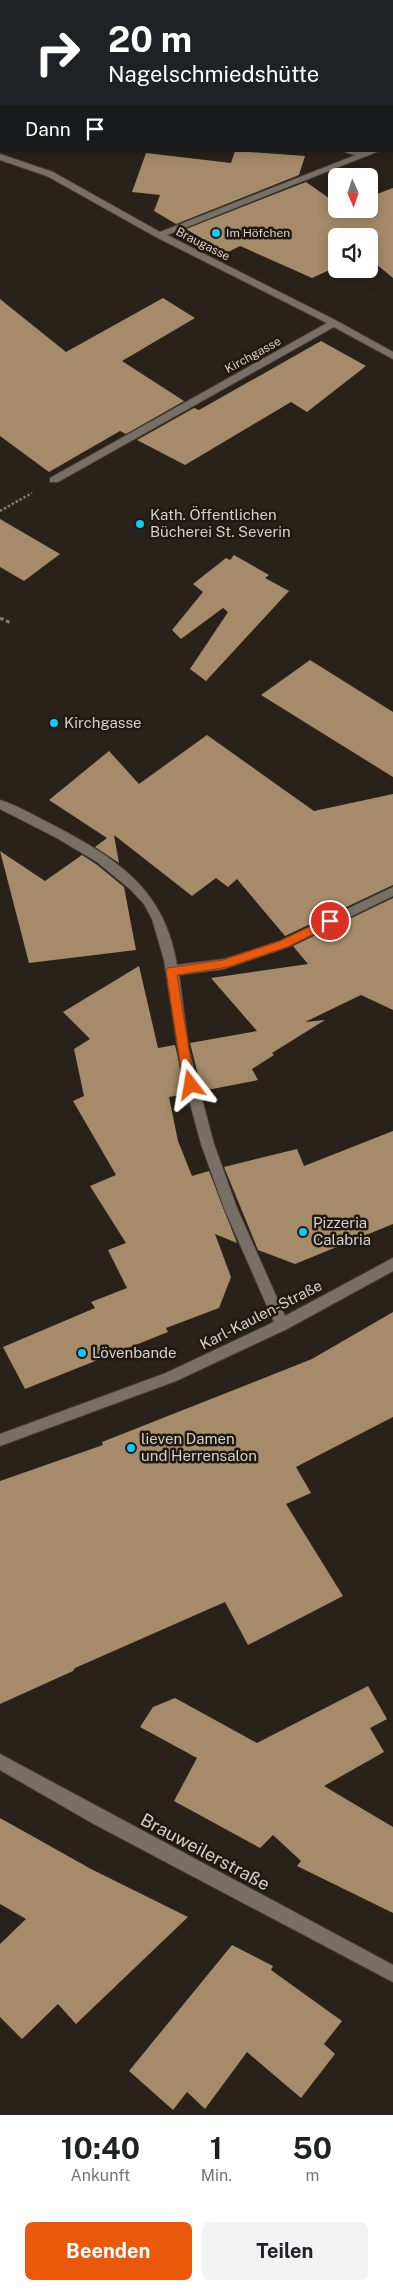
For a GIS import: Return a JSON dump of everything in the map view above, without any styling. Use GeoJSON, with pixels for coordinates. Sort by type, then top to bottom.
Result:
{"type":"FeatureCollection","features":[{"type":"Feature","properties":{"kind":"street"},"geometry":{"type":"LineString","coordinates":[[159,236],[372,152]]}},
{"type":"Feature","properties":{"kind":"street","name":"Braugasse"},"geometry":{"type":"LineString","coordinates":[[0,157],[50,174],[159,236],[334,323],[393,356]]}},
{"type":"Feature","properties":{"kind":"street","name":"Kirchgasse"},"geometry":{"type":"LineString","coordinates":[[54,480],[334,323]]}},
{"type":"Feature","properties":{"kind":"street"},"geometry":{"type":"LineString","coordinates":[[0,804],[56,832],[130,880],[148,901],[162,925],[186,1068],[215,1168],[282,1325]]}},
{"type":"Feature","properties":{"kind":"street"},"geometry":{"type":"LineString","coordinates":[[171,971],[224,964],[284,944],[393,891]]}},
{"type":"Feature","properties":{"kind":"street","name":"Karl-Kaulen-Straße"},"geometry":{"type":"LineString","coordinates":[[0,1440],[171,1378],[282,1325],[393,1264]]}},
{"type":"Feature","properties":{"kind":"street","name":"Brauweilerstraße"},"geometry":{"type":"LineString","coordinates":[[0,1762],[98,1818],[393,1974]]}},
{"type":"Feature","properties":{"kind":"path"},"geometry":{"type":"LineString","coordinates":[[0,511],[54,480]]}},
{"type":"Feature","properties":{"kind":"path"},"geometry":{"type":"LineString","coordinates":[[0,618],[11,624]]}},
{"type":"Feature","properties":{"kind":"building"},"geometry":{"type":"Polygon","coordinates":[[[235,152],[305,156],[299,175],[176,224],[154,211],[160,195],[132,192],[146,153],[231,163],[235,152]]]}},
{"type":"Feature","properties":{"kind":"building"},"geometry":{"type":"Polygon","coordinates":[[[306,182],[328,197],[328,218],[378,218],[378,194],[393,188],[393,278],[378,266],[378,228],[328,228],[328,271],[312,278],[240,246],[226,253],[186,229],[306,182]]]}},
{"type":"Feature","properties":{"kind":"building"},"geometry":{"type":"Polygon","coordinates":[[[163,298],[195,318],[122,361],[184,401],[126,434],[120,431],[49,472],[0,436],[0,299],[66,352],[163,298]]]}},
{"type":"Feature","properties":{"kind":"building"},"geometry":{"type":"Polygon","coordinates":[[[321,341],[366,366],[307,412],[291,402],[185,465],[137,440],[194,408],[199,410],[321,341]]]}},
{"type":"Feature","properties":{"kind":"building"},"geometry":{"type":"Polygon","coordinates":[[[0,519],[60,554],[24,581],[0,567],[0,519]]]}},
{"type":"Feature","properties":{"kind":"building"},"geometry":{"type":"Polygon","coordinates":[[[234,555],[269,575],[265,578],[289,591],[206,681],[190,669],[228,612],[223,608],[181,639],[172,630],[203,592],[193,584],[226,558],[230,560],[234,555]]]}},
{"type":"Feature","properties":{"kind":"building"},"geometry":{"type":"Polygon","coordinates":[[[310,660],[393,712],[393,777],[261,695],[310,660]]]}},
{"type":"Feature","properties":{"kind":"building"},"geometry":{"type":"Polygon","coordinates":[[[207,735],[314,811],[393,794],[393,885],[285,936],[237,879],[228,887],[216,878],[192,896],[114,835],[119,863],[95,847],[107,838],[49,800],[109,751],[139,784],[207,735]]]}},
{"type":"Feature","properties":{"kind":"building"},"geometry":{"type":"Polygon","coordinates":[[[0,851],[45,881],[82,855],[96,864],[124,887],[136,950],[29,963],[0,851]]]}},
{"type":"Feature","properties":{"kind":"building"},"geometry":{"type":"Polygon","coordinates":[[[393,898],[393,1010],[361,995],[305,1022],[325,1020],[272,1053],[274,1055],[252,1069],[258,1080],[202,1091],[190,1043],[257,1031],[211,978],[308,964],[293,946],[393,898]]]}},
{"type":"Feature","properties":{"kind":"building"},"geometry":{"type":"Polygon","coordinates":[[[139,966],[158,1048],[175,1045],[186,1094],[169,1097],[178,1141],[192,1176],[209,1171],[237,1243],[215,1234],[231,1277],[219,1308],[166,1328],[168,1332],[25,1389],[3,1347],[95,1308],[91,1302],[127,1288],[108,1250],[126,1243],[90,1186],[116,1175],[73,1101],[84,1096],[74,1049],[90,1039],[63,1012],[139,966]]]}},
{"type":"Feature","properties":{"kind":"building"},"geometry":{"type":"Polygon","coordinates":[[[393,1131],[393,1224],[295,1264],[258,1250],[224,1167],[297,1149],[304,1166],[393,1131]]]}},
{"type":"Feature","properties":{"kind":"building"},"geometry":{"type":"Polygon","coordinates":[[[393,1312],[393,1417],[296,1467],[311,1493],[286,1504],[343,1596],[248,1645],[225,1602],[75,1668],[73,1671],[0,1704],[0,1481],[103,1445],[102,1442],[312,1359],[393,1312]]]}},
{"type":"Feature","properties":{"kind":"building"},"geometry":{"type":"Polygon","coordinates":[[[368,1686],[387,1719],[370,1728],[384,1752],[324,1786],[393,1827],[393,1913],[297,1866],[301,1861],[273,1835],[260,1848],[174,1801],[197,1758],[140,1727],[153,1707],[175,1698],[257,1743],[368,1686]]]}},
{"type":"Feature","properties":{"kind":"building"},"geometry":{"type":"Polygon","coordinates":[[[0,1818],[91,1869],[188,1917],[76,2024],[58,2004],[22,2039],[0,2017],[0,1944],[26,1919],[0,1904],[0,1818]]]}},
{"type":"Feature","properties":{"kind":"building"},"geometry":{"type":"Polygon","coordinates":[[[232,1945],[273,1966],[271,1970],[342,2021],[324,2044],[335,2054],[301,2098],[247,2052],[205,2109],[187,2092],[173,2110],[129,2071],[232,1945]]]}},
{"type":"Feature","properties":{"kind":"place","name":"Im Höfchen"},"geometry":{"type":"Point","coordinates":[216,233]}},
{"type":"Feature","properties":{"kind":"place","name":"Kath. Öffentlichen Bücherei St. Severin"},"geometry":{"type":"Point","coordinates":[140,524]}},
{"type":"Feature","properties":{"kind":"place","name":"Kirchgasse"},"geometry":{"type":"Point","coordinates":[54,723]}},
{"type":"Feature","properties":{"kind":"place","name":"Pizzeria Calabria"},"geometry":{"type":"Point","coordinates":[303,1232]}},
{"type":"Feature","properties":{"kind":"place","name":"Lövenbande"},"geometry":{"type":"Point","coordinates":[82,1353]}},
{"type":"Feature","properties":{"kind":"place","name":"lieven Damen und Herrensalon"},"geometry":{"type":"Point","coordinates":[131,1448]}},
{"type":"Feature","properties":{"kind":"route"},"geometry":{"type":"LineString","coordinates":[[191,1085],[186,1068],[171,971],[224,964],[284,944],[330,921]]}}]}
